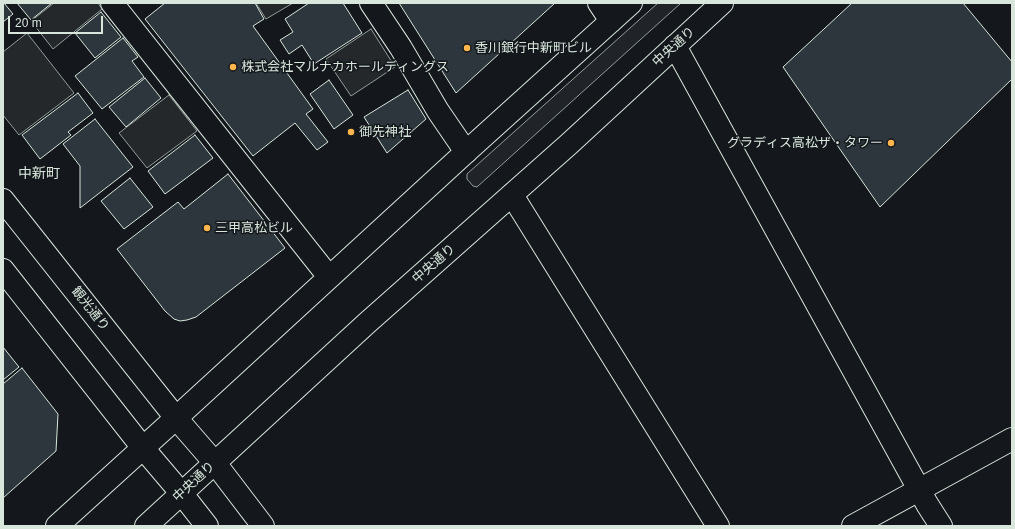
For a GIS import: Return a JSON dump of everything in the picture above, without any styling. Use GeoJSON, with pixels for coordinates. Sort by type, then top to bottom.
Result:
{"type":"FeatureCollection","features":[{"type":"Feature","properties":{"kind":"main road"},"geometry":{"type":"LineString","coordinates":[[112,3],[329,277]]}},
{"type":"Feature","properties":{"kind":"main road"},"geometry":{"type":"LineString","coordinates":[[371,3],[401,48],[438,111],[466,152]]}},
{"type":"Feature","properties":{"kind":"main road"},"geometry":{"type":"LineString","coordinates":[[600,3],[611,21]]}},
{"type":"Feature","properties":{"kind":"main road"},"geometry":{"type":"LineString","coordinates":[[57,526],[631,3]]}},
{"type":"Feature","properties":{"kind":"main road","name":"中央通り"},"geometry":{"type":"LineString","coordinates":[[146,526],[367,323],[569,144],[722,3]]}},
{"type":"Feature","properties":{"kind":"main road"},"geometry":{"type":"LineString","coordinates":[[675,46],[927,504],[941,526]]}},
{"type":"Feature","properties":{"kind":"main road"},"geometry":{"type":"LineString","coordinates":[[512,195],[718,526]]}},
{"type":"Feature","properties":{"kind":"main road","name":"観光通り"},"geometry":{"type":"LineString","coordinates":[[3,200],[176,418],[215,463],[263,526]]}},
{"type":"Feature","properties":{"kind":"main road"},"geometry":{"type":"LineString","coordinates":[[3,270],[143,448],[207,526]]}},
{"type":"Feature","properties":{"kind":"main road"},"geometry":{"type":"LineString","coordinates":[[853,526],[1012,439]]}},
{"type":"Feature","properties":{"kind":"shaded area"},"geometry":{"type":"Polygon","coordinates":[[[54,3],[98,3],[102,9],[53,49],[31,21],[54,3]]]}},
{"type":"Feature","properties":{"kind":"shaded area"},"geometry":{"type":"Polygon","coordinates":[[[256,3],[293,3],[266,19],[256,3]]]}},
{"type":"Feature","properties":{"kind":"shaded area"},"geometry":{"type":"Polygon","coordinates":[[[658,3],[681,3],[477,187],[473,186],[467,179],[467,174],[658,3]]]}},
{"type":"Feature","properties":{"kind":"shaded area"},"geometry":{"type":"Polygon","coordinates":[[[371,29],[395,67],[351,96],[326,59],[371,29]]]}},
{"type":"Feature","properties":{"kind":"shaded area"},"geometry":{"type":"Polygon","coordinates":[[[27,33],[74,93],[19,135],[3,115],[3,52],[27,33]]]}},
{"type":"Feature","properties":{"kind":"shaded area"},"geometry":{"type":"Polygon","coordinates":[[[169,95],[197,131],[147,168],[119,133],[169,95]]]}},
{"type":"Feature","properties":{"kind":"building"},"geometry":{"type":"Polygon","coordinates":[[[3,3],[13,14],[3,22],[3,3]]]}},
{"type":"Feature","properties":{"kind":"building"},"geometry":{"type":"Polygon","coordinates":[[[17,3],[52,3],[31,20],[17,3]]]}},
{"type":"Feature","properties":{"kind":"building","name":"株式会社マルナカホールディングス"},"geometry":{"type":"Polygon","coordinates":[[[165,3],[255,3],[264,19],[253,26],[313,109],[306,114],[328,142],[317,150],[295,123],[253,156],[145,19],[165,3]]]}},
{"type":"Feature","properties":{"kind":"building"},"geometry":{"type":"Polygon","coordinates":[[[309,3],[343,3],[362,33],[314,64],[302,45],[289,54],[280,40],[293,32],[285,19],[309,3]]]}},
{"type":"Feature","properties":{"kind":"building","name":"香川銀行中新町ビル"},"geometry":{"type":"Polygon","coordinates":[[[399,3],[555,3],[456,93],[399,3]]]}},
{"type":"Feature","properties":{"kind":"building","name":"グラディス高松ザ・タワー"},"geometry":{"type":"Polygon","coordinates":[[[852,3],[963,3],[1012,62],[1012,79],[880,207],[783,67],[852,3]]]}},
{"type":"Feature","properties":{"kind":"building"},"geometry":{"type":"Polygon","coordinates":[[[101,12],[121,37],[95,58],[75,33],[101,12]]]}},
{"type":"Feature","properties":{"kind":"building"},"geometry":{"type":"Polygon","coordinates":[[[123,38],[138,57],[132,61],[144,77],[102,109],[75,76],[123,38]]]}},
{"type":"Feature","properties":{"kind":"building"},"geometry":{"type":"Polygon","coordinates":[[[145,78],[161,98],[126,127],[109,107],[145,78]]]}},
{"type":"Feature","properties":{"kind":"building"},"geometry":{"type":"Polygon","coordinates":[[[329,80],[353,115],[334,129],[310,94],[329,80]]]}},
{"type":"Feature","properties":{"kind":"building"},"geometry":{"type":"Polygon","coordinates":[[[408,90],[426,119],[387,153],[364,117],[408,90]]]}},
{"type":"Feature","properties":{"kind":"building"},"geometry":{"type":"Polygon","coordinates":[[[78,93],[93,113],[68,132],[71,135],[40,159],[22,135],[78,93]]]}},
{"type":"Feature","properties":{"kind":"building"},"geometry":{"type":"Polygon","coordinates":[[[95,119],[133,167],[80,208],[80,166],[63,144],[95,119]]]}},
{"type":"Feature","properties":{"kind":"building"},"geometry":{"type":"Polygon","coordinates":[[[195,135],[213,158],[165,194],[148,171],[195,135]]]}},
{"type":"Feature","properties":{"kind":"building","name":"三甲高松ビル"},"geometry":{"type":"Polygon","coordinates":[[[228,174],[285,248],[196,317],[180,321],[174,319],[165,311],[117,249],[178,202],[184,209],[228,174]]]}},
{"type":"Feature","properties":{"kind":"building"},"geometry":{"type":"Polygon","coordinates":[[[130,178],[153,207],[124,229],[101,201],[130,178]]]}},
{"type":"Feature","properties":{"kind":"building"},"geometry":{"type":"Polygon","coordinates":[[[3,347],[19,367],[3,380],[3,347]]]}},
{"type":"Feature","properties":{"kind":"building"},"geometry":{"type":"Polygon","coordinates":[[[22,368],[58,414],[56,451],[3,498],[3,384],[22,368]]]}},
{"type":"Feature","properties":{"kind":"place","name":"香川銀行中新町ビル"},"geometry":{"type":"Point","coordinates":[467,48]}},
{"type":"Feature","properties":{"kind":"place","name":"株式会社マルナカホールディングス"},"geometry":{"type":"Point","coordinates":[233,67]}},
{"type":"Feature","properties":{"kind":"place","name":"御先神社"},"geometry":{"type":"Point","coordinates":[351,132]}},
{"type":"Feature","properties":{"kind":"place","name":"グラディス高松ザ・タワー"},"geometry":{"type":"Point","coordinates":[891,143]}},
{"type":"Feature","properties":{"kind":"place","name":"三甲高松ビル"},"geometry":{"type":"Point","coordinates":[207,228]}},
{"type":"Feature","properties":{"kind":"district","name":"中新町"},"geometry":{"type":"Point","coordinates":[39,174]}}]}
